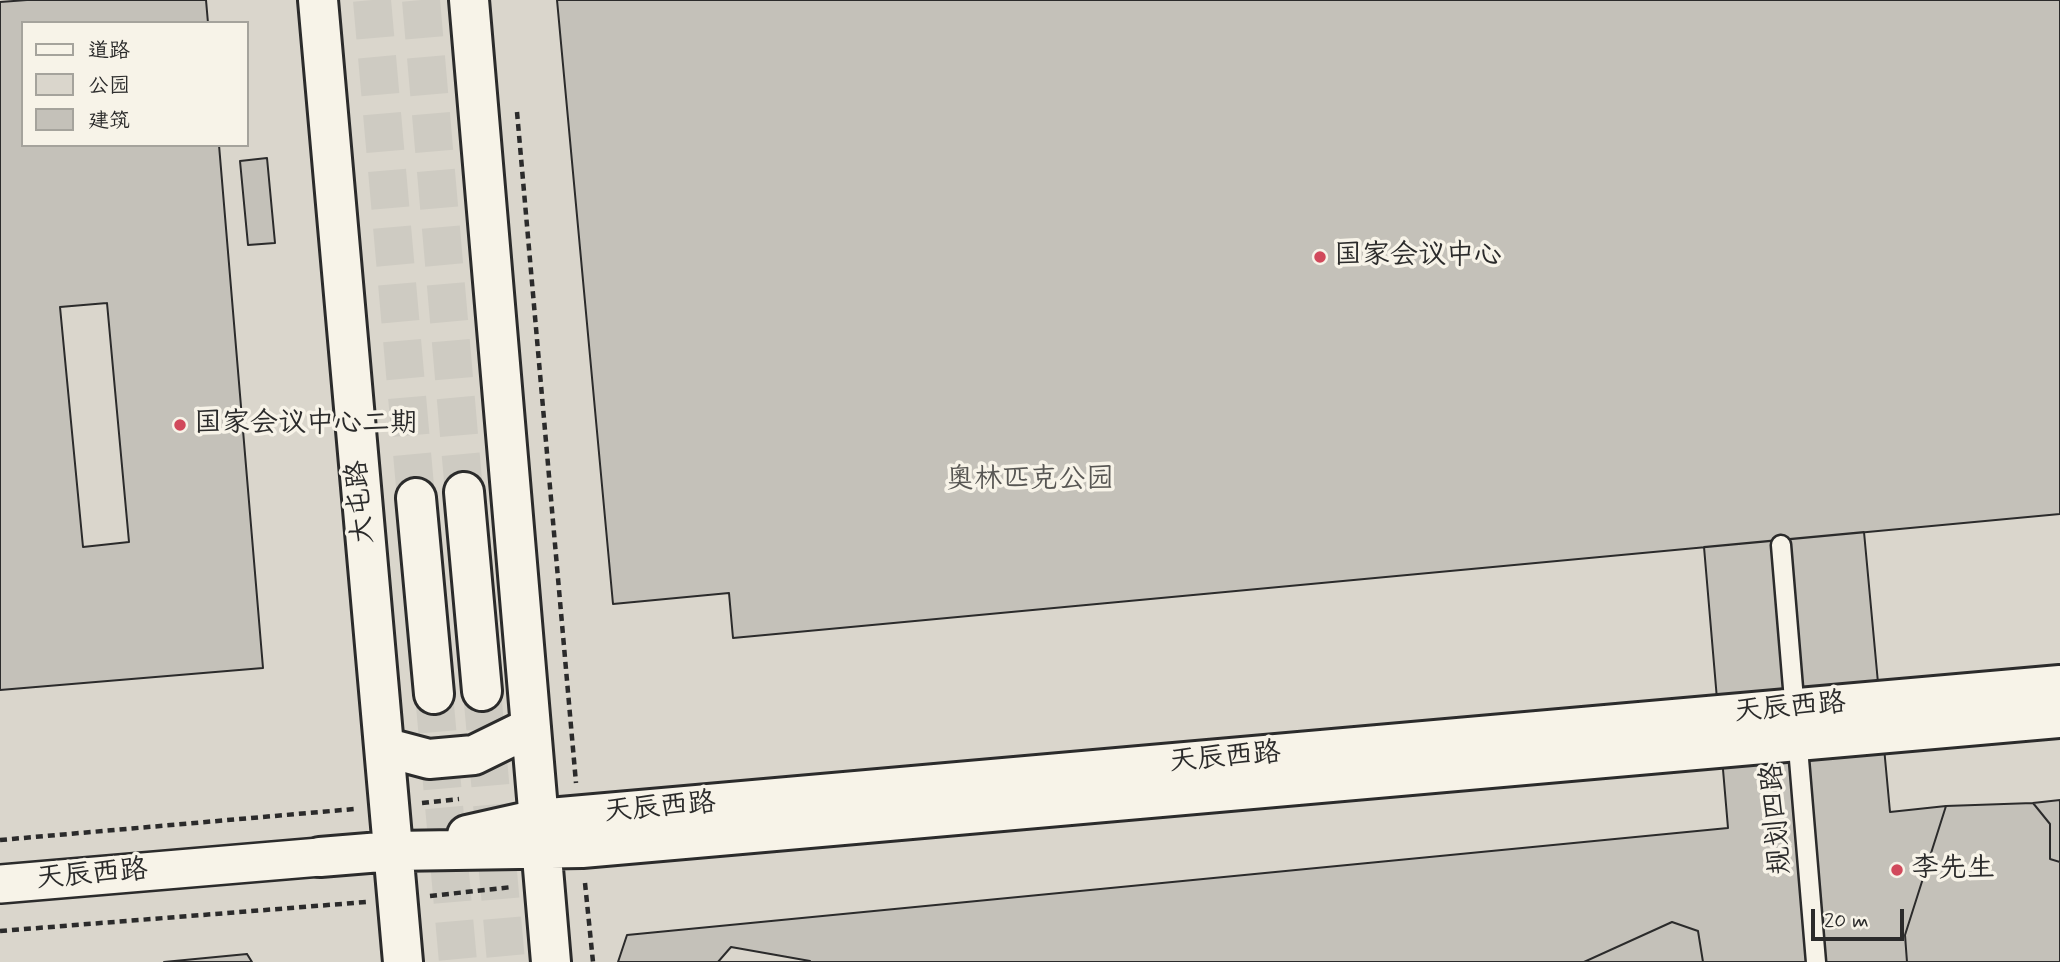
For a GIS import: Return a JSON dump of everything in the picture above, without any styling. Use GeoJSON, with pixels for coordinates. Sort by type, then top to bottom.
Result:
{"type":"FeatureCollection","features":[{"type":"Feature","properties":{"kind":"street","name":"大屯路"},"geometry":{"type":"LineString","coordinates":[[318,0],[403,962]]}},
{"type":"Feature","properties":{"kind":"street"},"geometry":{"type":"LineString","coordinates":[[469,0],[551,962]]}},
{"type":"Feature","properties":{"kind":"street"},"geometry":{"type":"LineString","coordinates":[[464,492],[482,691]]}},
{"type":"Feature","properties":{"kind":"street","name":"大屯路"},"geometry":{"type":"LineString","coordinates":[[416,498],[434,694]]}},
{"type":"Feature","properties":{"kind":"street","name":"天辰西路"},"geometry":{"type":"LineString","coordinates":[[580,832],[1794,708],[2060,685]]}},
{"type":"Feature","properties":{"kind":"street","name":"天辰西路"},"geometry":{"type":"LineString","coordinates":[[0,884],[320,858],[540,835],[2060,718]]}},
{"type":"Feature","properties":{"kind":"street"},"geometry":{"type":"LineString","coordinates":[[384,747],[429,758],[474,755],[530,727]]}},
{"type":"Feature","properties":{"kind":"lane","name":"规划四路"},"geometry":{"type":"LineString","coordinates":[[1781,545],[1816,962]]}},
{"type":"Feature","properties":{"kind":"path"},"geometry":{"type":"LineString","coordinates":[[516,111],[593,962]]}},
{"type":"Feature","properties":{"kind":"path"},"geometry":{"type":"LineString","coordinates":[[0,840],[309,812]]}},
{"type":"Feature","properties":{"kind":"path"},"geometry":{"type":"LineString","coordinates":[[0,932],[320,906]]}},
{"type":"Feature","properties":{"kind":"green space","name":"奥林匹克公园"},"geometry":{"type":"Polygon","coordinates":[[[0,0],[2060,0],[2060,962],[0,962],[0,0]]]}},
{"type":"Feature","properties":{"kind":"building","name":"国家会议中心二期"},"geometry":{"type":"Polygon","coordinates":[[[206,0],[208,21],[21,21],[21,147],[219,147],[263,668],[0,690],[0,2],[206,0]],[[107,303],[60,307],[83,547],[129,542],[107,303]]]}},
{"type":"Feature","properties":{"kind":"building","name":"国家会议中心"},"geometry":{"type":"Polygon","coordinates":[[[557,0],[2060,0],[2060,514],[733,638],[729,593],[613,604],[557,0]]]}},
{"type":"Feature","properties":{"kind":"building"},"geometry":{"type":"Polygon","coordinates":[[[267,158],[275,243],[248,245],[240,161],[267,158]]]}},
{"type":"Feature","properties":{"kind":"building"},"geometry":{"type":"Polygon","coordinates":[[[1864,532],[1890,812],[1946,806],[1905,935],[1907,962],[1703,962],[1698,931],[1672,922],[1584,962],[618,962],[627,935],[1728,828],[1704,547],[1864,532]]]}},
{"type":"Feature","properties":{"kind":"building"},"geometry":{"type":"Polygon","coordinates":[[[2060,800],[2060,862],[2050,859],[2050,824],[2033,803],[2060,800]]]}},
{"type":"Feature","properties":{"kind":"building"},"geometry":{"type":"Polygon","coordinates":[[[2033,803],[2050,824],[2050,859],[2060,862],[2060,962],[1907,962],[1905,935],[1946,806],[2033,803]]]}},
{"type":"Feature","properties":{"kind":"building"},"geometry":{"type":"Polygon","coordinates":[[[1672,922],[1698,931],[1703,962],[1584,962],[1672,922]]]}},
{"type":"Feature","properties":{"kind":"building"},"geometry":{"type":"Polygon","coordinates":[[[731,947],[810,961],[810,962],[718,962],[731,947]]]}},
{"type":"Feature","properties":{"kind":"building"},"geometry":{"type":"Polygon","coordinates":[[[247,954],[252,962],[164,962],[247,954]]]}},
{"type":"Feature","properties":{"kind":"tunnel"},"geometry":{"type":"LineString","coordinates":[[372,0],[416,498]]}},
{"type":"Feature","properties":{"kind":"tunnel"},"geometry":{"type":"LineString","coordinates":[[421,0],[464,492]]}},
{"type":"Feature","properties":{"kind":"tunnel"},"geometry":{"type":"LineString","coordinates":[[482,691],[506,962]]}},
{"type":"Feature","properties":{"kind":"tunnel"},"geometry":{"type":"LineString","coordinates":[[434,694],[458,962]]}},
{"type":"Feature","properties":{"kind":"place","name":"国家会议中心"},"geometry":{"type":"Point","coordinates":[1320,257]}},
{"type":"Feature","properties":{"kind":"place","name":"国家会议中心二期"},"geometry":{"type":"Point","coordinates":[180,425]}},
{"type":"Feature","properties":{"kind":"place","name":"李先生"},"geometry":{"type":"Point","coordinates":[1897,870]}}]}
